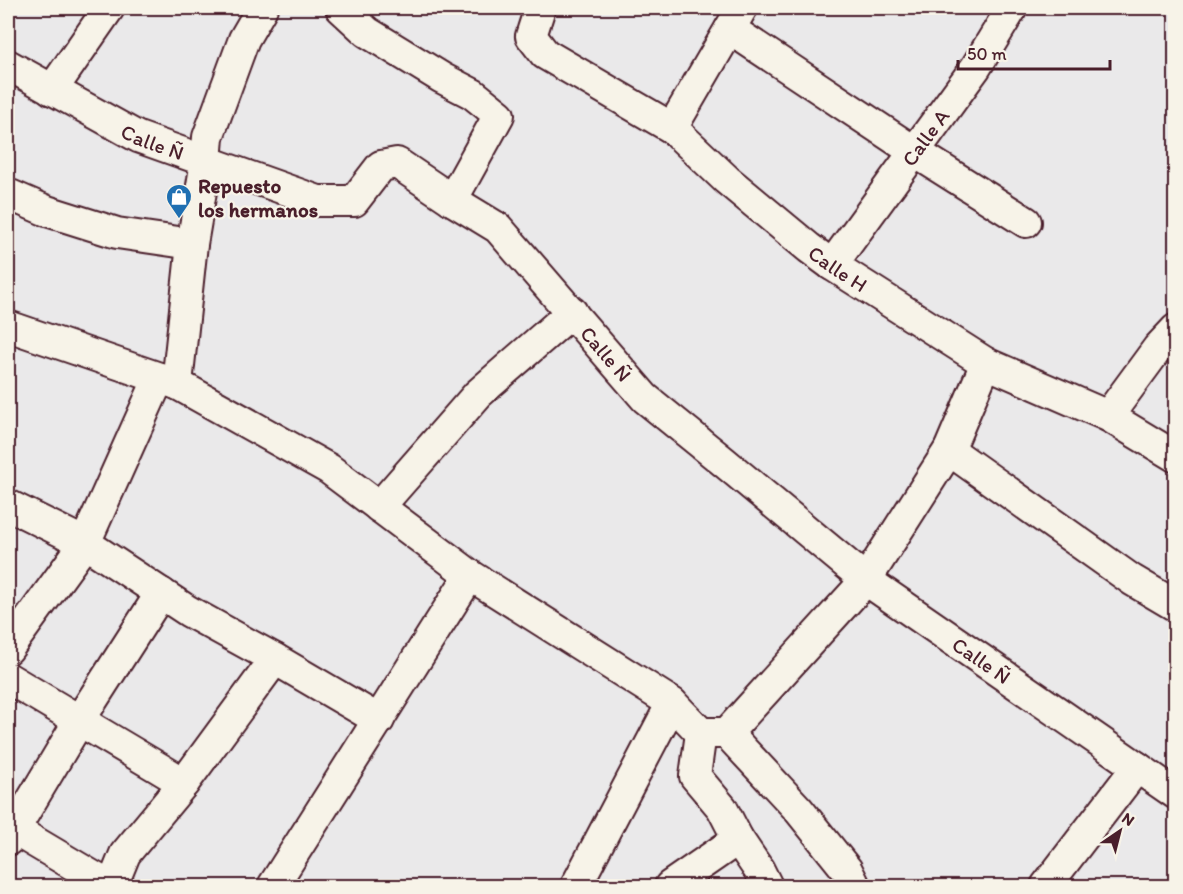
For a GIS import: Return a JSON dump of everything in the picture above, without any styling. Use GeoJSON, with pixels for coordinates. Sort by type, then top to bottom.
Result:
{"type":"FeatureCollection","features":[{"type":"Feature","properties":{"kind":"street"},"geometry":{"type":"LineString","coordinates":[[52,90],[109,8]]}},
{"type":"Feature","properties":{"kind":"street"},"geometry":{"type":"LineString","coordinates":[[8,649],[85,543],[168,381],[206,162],[208,137],[244,39],[262,8]]}},
{"type":"Feature","properties":{"kind":"street"},"geometry":{"type":"LineString","coordinates":[[341,8],[367,32],[442,78],[473,94],[499,116],[452,200]]}},
{"type":"Feature","properties":{"kind":"street","name":"Calle H"},"geometry":{"type":"LineString","coordinates":[[540,8],[531,36],[545,54],[672,128],[728,180],[809,249],[986,363],[1108,416],[1176,457]]}},
{"type":"Feature","properties":{"kind":"street","name":"Calle A"},"geometry":{"type":"LineString","coordinates":[[832,265],[976,67],[1012,8]]}},
{"type":"Feature","properties":{"kind":"street"},"geometry":{"type":"LineString","coordinates":[[672,128],[736,18],[915,152],[1026,222]]}},
{"type":"Feature","properties":{"kind":"street","name":"Calle Ñ"},"geometry":{"type":"LineString","coordinates":[[8,65],[138,137],[318,201],[354,201],[381,166],[397,163],[498,228],[645,398],[866,580],[1176,794]]}},
{"type":"Feature","properties":{"kind":"street"},"geometry":{"type":"LineString","coordinates":[[8,194],[47,211],[117,233],[192,244]]}},
{"type":"Feature","properties":{"kind":"street"},"geometry":{"type":"LineString","coordinates":[[379,507],[478,394],[572,312]]}},
{"type":"Feature","properties":{"kind":"street"},"geometry":{"type":"LineString","coordinates":[[8,326],[168,381],[328,469],[470,575],[672,703],[714,733],[798,808],[847,870],[855,886]]}},
{"type":"Feature","properties":{"kind":"street"},"geometry":{"type":"LineString","coordinates":[[1108,416],[1158,348],[1176,329]]}},
{"type":"Feature","properties":{"kind":"street"},"geometry":{"type":"LineString","coordinates":[[767,886],[722,808],[695,776],[714,733],[866,580],[949,450],[986,363]]}},
{"type":"Feature","properties":{"kind":"street"},"geometry":{"type":"LineString","coordinates":[[949,450],[1132,580],[1176,606]]}},
{"type":"Feature","properties":{"kind":"street"},"geometry":{"type":"LineString","coordinates":[[8,505],[85,543],[188,611],[379,720]]}},
{"type":"Feature","properties":{"kind":"street"},"geometry":{"type":"LineString","coordinates":[[273,886],[470,575]]}},
{"type":"Feature","properties":{"kind":"street"},"geometry":{"type":"LineString","coordinates":[[161,593],[9,832],[111,886],[125,854],[184,783],[275,659]]}},
{"type":"Feature","properties":{"kind":"street"},"geometry":{"type":"LineString","coordinates":[[8,678],[184,783]]}},
{"type":"Feature","properties":{"kind":"street"},"geometry":{"type":"LineString","coordinates":[[576,886],[672,703]]}},
{"type":"Feature","properties":{"kind":"street"},"geometry":{"type":"LineString","coordinates":[[1046,886],[1137,767]]}},
{"type":"Feature","properties":{"kind":"street"},"geometry":{"type":"LineString","coordinates":[[670,886],[738,839]]}},
{"type":"Feature","properties":{"kind":"place","name":"Repuesto los hermanos"},"geometry":{"type":"Point","coordinates":[179,220]}}]}
